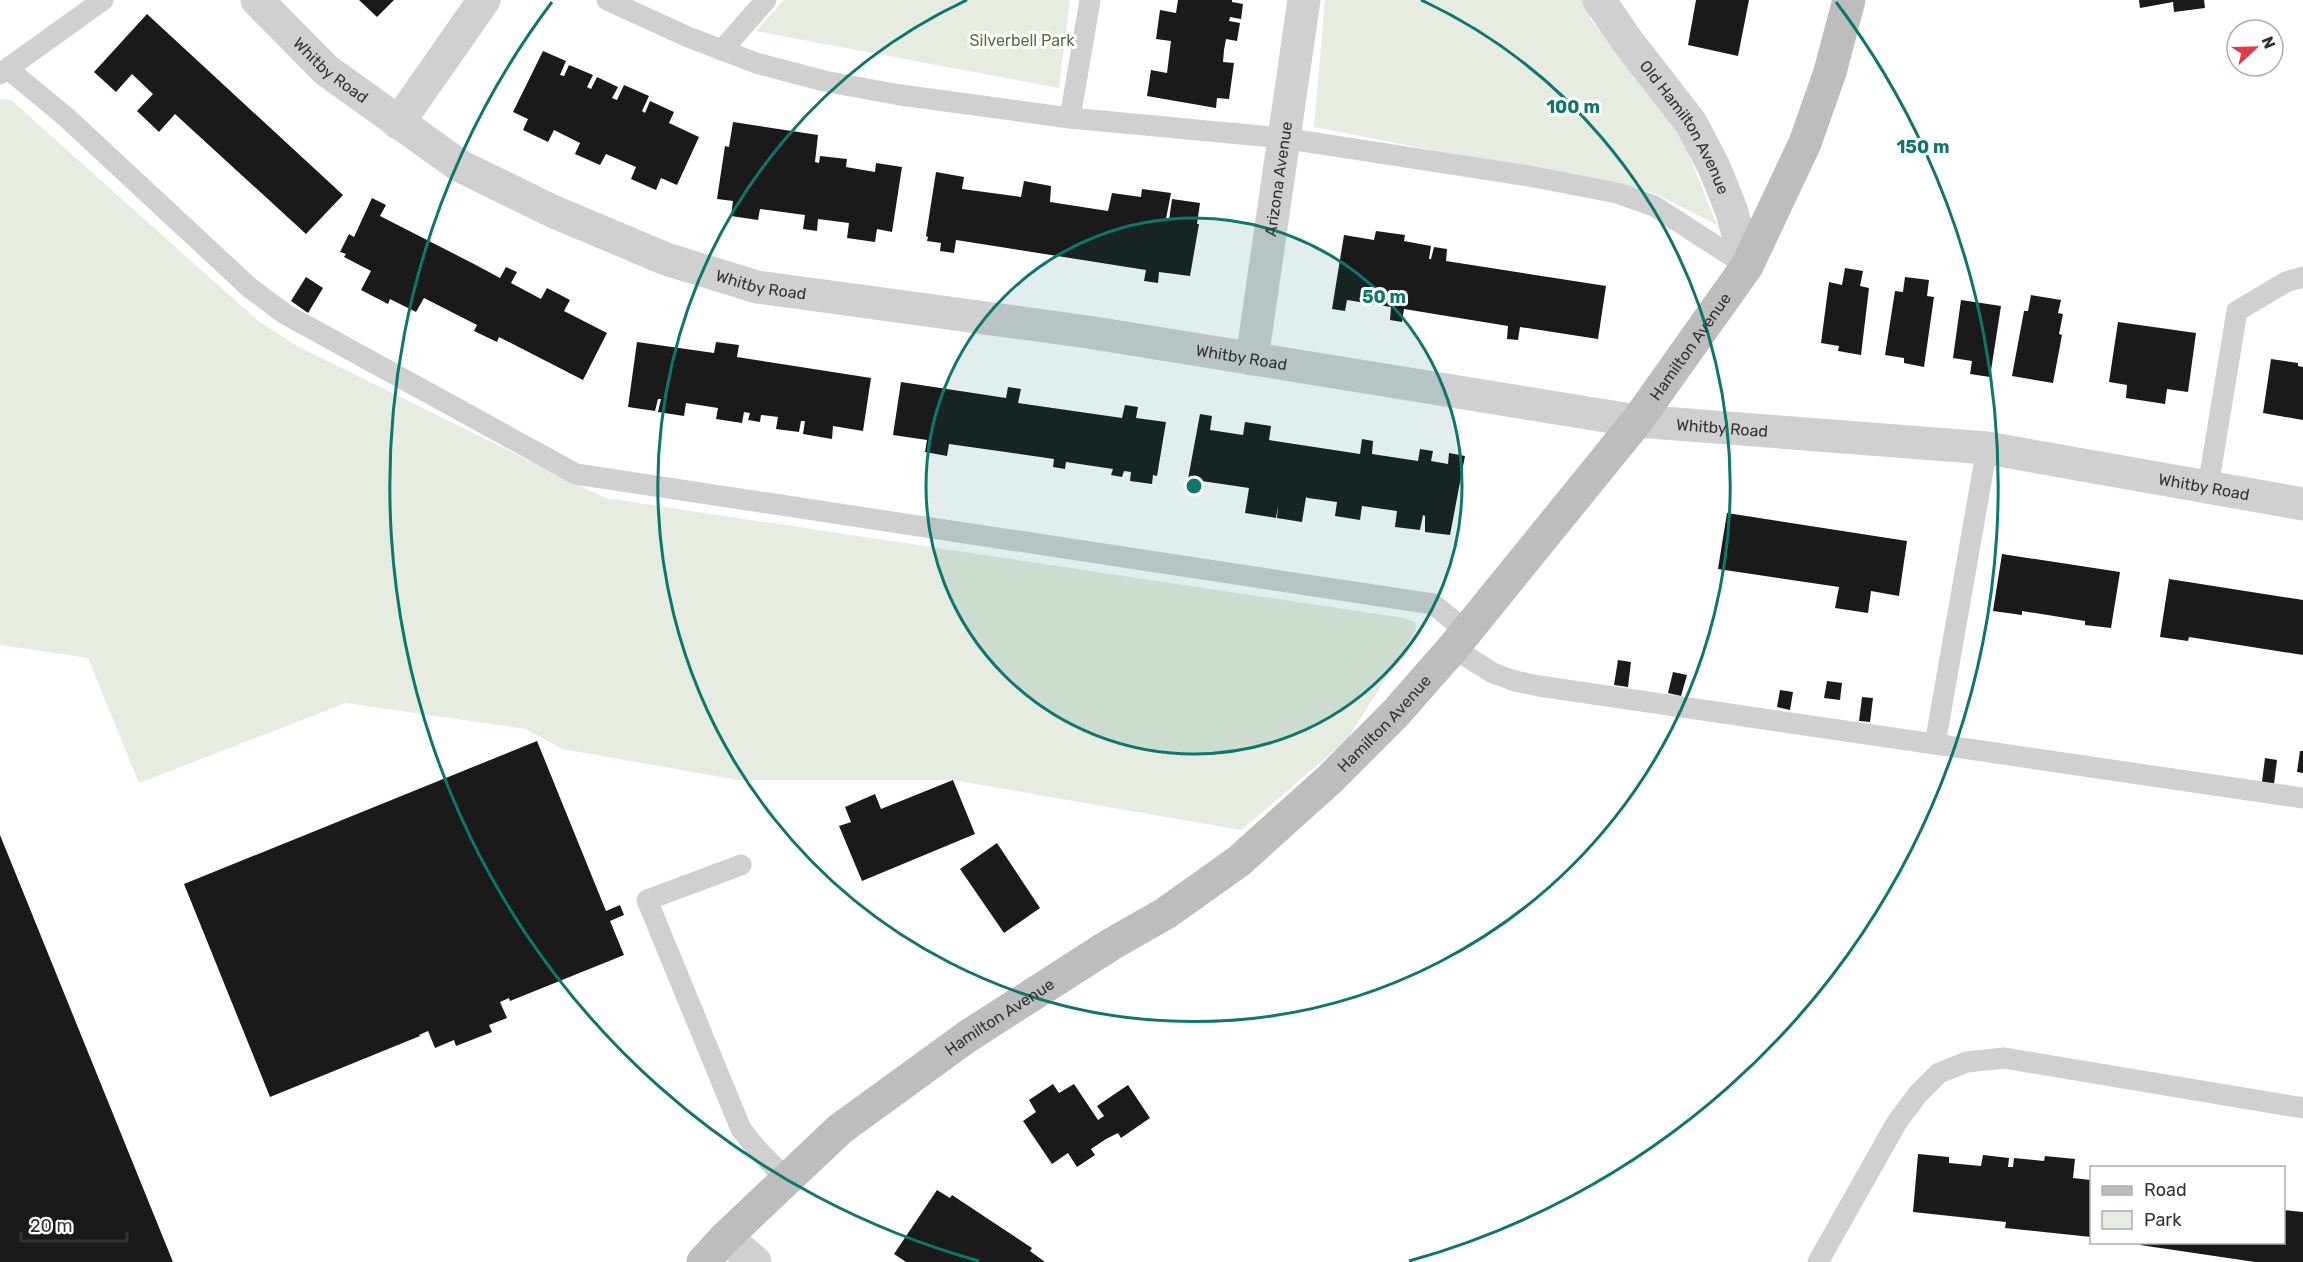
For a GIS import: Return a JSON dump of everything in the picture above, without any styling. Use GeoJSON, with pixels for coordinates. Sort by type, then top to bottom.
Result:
{"type":"FeatureCollection","features":[{"type":"Feature","properties":{"kind":"street","name":"Whitby Road"},"geometry":{"type":"LineString","coordinates":[[257,0],[326,70],[460,166],[552,211],[666,260],[757,287],[1088,332],[1637,421],[1987,448],[2303,504]]}},
{"type":"Feature","properties":{"kind":"street"},"geometry":{"type":"LineString","coordinates":[[398,123],[484,0]]}},
{"type":"Feature","properties":{"kind":"street","name":"Arizona Avenue"},"geometry":{"type":"LineString","coordinates":[[1252,359],[1304,0]]}},
{"type":"Feature","properties":{"kind":"street","name":"Old Hamilton Avenue"},"geometry":{"type":"LineString","coordinates":[[1599,0],[1628,42],[1691,123],[1714,167],[1731,209],[1747,266]]}},
{"type":"Feature","properties":{"kind":"street","name":"Hamilton Avenue"},"geometry":{"type":"LineString","coordinates":[[703,1262],[726,1237],[840,1129],[968,1035],[1110,945],[1166,913],[1239,861],[1330,779],[1394,715],[1460,640],[1637,421],[1747,266],[1805,143],[1830,72],[1849,0]]}},
{"type":"Feature","properties":{"kind":"street"},"geometry":{"type":"LineString","coordinates":[[726,1237],[755,1262]]}},
{"type":"Feature","properties":{"kind":"lane"},"geometry":{"type":"LineString","coordinates":[[103,0],[4,71],[66,117],[250,288],[285,314],[576,474],[1433,604],[1460,640],[1493,673],[1539,686],[2303,798]]}},
{"type":"Feature","properties":{"kind":"lane"},"geometry":{"type":"LineString","coordinates":[[608,0],[688,37],[756,63],[824,81],[900,95],[1070,118],[1283,138],[1529,176],[1617,193],[1654,206],[1747,266]]}},
{"type":"Feature","properties":{"kind":"lane"},"geometry":{"type":"LineString","coordinates":[[722,50],[766,0]]}},
{"type":"Feature","properties":{"kind":"lane"},"geometry":{"type":"LineString","coordinates":[[1070,118],[1090,0]]}},
{"type":"Feature","properties":{"kind":"lane"},"geometry":{"type":"LineString","coordinates":[[2208,487],[2237,311],[2286,282],[2303,277]]}},
{"type":"Feature","properties":{"kind":"lane"},"geometry":{"type":"LineString","coordinates":[[1935,744],[1987,448]]}},
{"type":"Feature","properties":{"kind":"lane"},"geometry":{"type":"LineString","coordinates":[[741,865],[647,900],[741,1129],[786,1179]]}},
{"type":"Feature","properties":{"kind":"lane"},"geometry":{"type":"LineString","coordinates":[[1818,1262],[1904,1112],[1939,1073],[1967,1062],[2004,1058],[2303,1108]]}},
{"type":"Feature","properties":{"kind":"green space","name":"Silverbell Park"},"geometry":{"type":"Polygon","coordinates":[[[784,0],[1070,0],[1059,88],[756,31],[784,0]]]}},
{"type":"Feature","properties":{"kind":"green space"},"geometry":{"type":"Polygon","coordinates":[[[1325,0],[1589,0],[1590,19],[1681,135],[1717,225],[1654,193],[1314,127],[1325,0]]]}},
{"type":"Feature","properties":{"kind":"green space"},"geometry":{"type":"Polygon","coordinates":[[[0,99],[11,100],[257,320],[297,346],[605,498],[1404,618],[1415,622],[1416,630],[1347,740],[1241,830],[953,780],[738,780],[562,749],[525,729],[346,703],[139,783],[88,658],[0,645],[0,99]]]}},
{"type":"Feature","properties":{"kind":"building"},"geometry":{"type":"Polygon","coordinates":[[[359,0],[394,0],[377,17],[359,0]]]}},
{"type":"Feature","properties":{"kind":"building"},"geometry":{"type":"Polygon","coordinates":[[[1178,0],[1232,0],[1232,2],[1243,4],[1241,19],[1230,17],[1229,21],[1240,23],[1237,41],[1226,39],[1224,50],[1223,62],[1234,63],[1229,99],[1217,98],[1216,108],[1147,96],[1151,70],[1167,73],[1171,41],[1156,39],[1160,10],[1176,13],[1178,0]]]}},
{"type":"Feature","properties":{"kind":"building"},"geometry":{"type":"Polygon","coordinates":[[[1696,0],[1749,0],[1738,56],[1688,45],[1696,0]]]}},
{"type":"Feature","properties":{"kind":"building"},"geometry":{"type":"Polygon","coordinates":[[[2139,0],[2204,0],[2205,8],[2174,12],[2173,2],[2140,8],[2139,0]]]}},
{"type":"Feature","properties":{"kind":"building"},"geometry":{"type":"Polygon","coordinates":[[[147,14],[343,195],[306,234],[175,114],[159,132],[137,111],[153,94],[132,74],[116,92],[94,72],[147,14]]]}},
{"type":"Feature","properties":{"kind":"building"},"geometry":{"type":"Polygon","coordinates":[[[543,51],[566,61],[560,75],[564,76],[569,65],[593,75],[587,87],[591,89],[597,77],[618,87],[612,98],[617,100],[624,85],[649,96],[642,111],[645,113],[650,101],[674,112],[669,123],[699,137],[677,185],[661,178],[656,190],[631,179],[636,167],[606,154],[600,165],[575,154],[580,143],[554,130],[548,142],[523,130],[528,119],[513,112],[543,51]]]}},
{"type":"Feature","properties":{"kind":"building"},"geometry":{"type":"Polygon","coordinates":[[[733,122],[818,135],[815,162],[819,163],[820,156],[847,159],[846,167],[875,172],[876,163],[902,167],[892,232],[877,229],[875,242],[847,238],[849,223],[818,219],[817,231],[803,229],[805,215],[760,209],[758,220],[731,216],[733,201],[717,199],[725,146],[729,147],[733,122]]]}},
{"type":"Feature","properties":{"kind":"building"},"geometry":{"type":"Polygon","coordinates":[[[936,172],[964,177],[962,189],[1021,197],[1024,181],[1051,186],[1050,202],[1108,211],[1112,193],[1141,197],[1142,189],[1171,193],[1166,219],[1169,220],[1172,199],[1200,203],[1197,224],[1199,224],[1190,276],[1159,272],[1158,283],[1144,281],[1146,270],[956,240],[954,253],[940,251],[941,243],[927,241],[926,236],[936,172]]]}},
{"type":"Feature","properties":{"kind":"building"},"geometry":{"type":"Polygon","coordinates":[[[372,198],[386,205],[380,216],[500,278],[506,267],[517,272],[511,283],[541,299],[547,288],[570,300],[564,311],[607,333],[583,380],[499,337],[497,342],[474,331],[477,325],[424,298],[416,312],[390,299],[388,304],[361,290],[371,271],[344,257],[346,254],[340,252],[349,234],[354,237],[372,198]]]}},
{"type":"Feature","properties":{"kind":"building"},"geometry":{"type":"Polygon","coordinates":[[[1376,231],[1405,235],[1404,241],[1431,246],[1429,259],[1431,259],[1434,247],[1447,249],[1446,261],[1606,286],[1598,339],[1520,327],[1518,340],[1507,339],[1508,326],[1404,309],[1402,322],[1390,320],[1391,307],[1347,300],[1345,311],[1332,309],[1344,235],[1374,240],[1376,231]]]}},
{"type":"Feature","properties":{"kind":"building"},"geometry":{"type":"Polygon","coordinates":[[[1845,268],[1863,271],[1860,286],[1869,288],[1861,355],[1838,351],[1839,346],[1821,343],[1829,282],[1842,285],[1845,268]]]}},
{"type":"Feature","properties":{"kind":"building"},"geometry":{"type":"Polygon","coordinates":[[[306,277],[323,288],[308,313],[291,301],[306,277]]]}},
{"type":"Feature","properties":{"kind":"building"},"geometry":{"type":"Polygon","coordinates":[[[1905,277],[1929,280],[1927,296],[1934,297],[1924,367],[1904,363],[1904,358],[1885,355],[1895,291],[1903,292],[1905,277]]]}},
{"type":"Feature","properties":{"kind":"building"},"geometry":{"type":"Polygon","coordinates":[[[2031,295],[2061,300],[2058,313],[2063,314],[2059,334],[2062,335],[2053,383],[2012,376],[2024,311],[2028,311],[2031,295]]]}},
{"type":"Feature","properties":{"kind":"building"},"geometry":{"type":"Polygon","coordinates":[[[1961,300],[2001,306],[1990,377],[1970,374],[1972,361],[1953,358],[1961,300]]]}},
{"type":"Feature","properties":{"kind":"building"},"geometry":{"type":"Polygon","coordinates":[[[2118,322],[2196,333],[2188,392],[2167,389],[2165,404],[2126,398],[2127,385],[2109,382],[2118,322]]]}},
{"type":"Feature","properties":{"kind":"building"},"geometry":{"type":"Polygon","coordinates":[[[637,342],[714,353],[716,342],[739,345],[737,357],[871,378],[863,431],[833,426],[832,439],[803,434],[805,421],[801,421],[799,432],[776,429],[778,417],[761,415],[760,422],[748,420],[750,413],[744,412],[742,423],[716,419],[718,408],[686,403],[684,416],[658,412],[661,399],[658,399],[655,411],[628,407],[637,342]]]}},
{"type":"Feature","properties":{"kind":"building"},"geometry":{"type":"Polygon","coordinates":[[[2271,359],[2298,363],[2298,366],[2303,367],[2303,420],[2263,413],[2271,359]]]}},
{"type":"Feature","properties":{"kind":"building"},"geometry":{"type":"Polygon","coordinates":[[[901,382],[1006,398],[1008,387],[1021,389],[1018,403],[1122,418],[1125,405],[1138,407],[1136,418],[1166,422],[1157,476],[1153,475],[1152,484],[1130,481],[1131,472],[1124,471],[1122,477],[1111,475],[1113,469],[1066,462],[1065,469],[1053,467],[1054,459],[949,444],[947,456],[925,452],[927,440],[893,435],[901,382]]]}},
{"type":"Feature","properties":{"kind":"building"},"geometry":{"type":"Polygon","coordinates":[[[1200,414],[1212,416],[1210,430],[1243,435],[1245,422],[1271,426],[1269,440],[1360,454],[1362,439],[1373,441],[1372,454],[1418,461],[1420,449],[1433,451],[1431,461],[1448,464],[1449,453],[1465,456],[1450,535],[1425,532],[1425,516],[1423,515],[1420,530],[1395,527],[1397,511],[1362,506],[1360,520],[1335,516],[1337,502],[1306,497],[1302,522],[1277,518],[1278,506],[1276,518],[1245,513],[1249,488],[1188,479],[1200,414]]]}},
{"type":"Feature","properties":{"kind":"building"},"geometry":{"type":"Polygon","coordinates":[[[1727,513],[1907,541],[1899,596],[1871,591],[1868,613],[1835,608],[1839,587],[1718,569],[1727,513]]]}},
{"type":"Feature","properties":{"kind":"building"},"geometry":{"type":"Polygon","coordinates":[[[2002,554],[2120,572],[2111,628],[2085,625],[2085,621],[2022,611],[2022,615],[1993,611],[2002,554]]]}},
{"type":"Feature","properties":{"kind":"building"},"geometry":{"type":"Polygon","coordinates":[[[2169,579],[2303,600],[2303,655],[2189,637],[2188,641],[2160,637],[2169,579]]]}},
{"type":"Feature","properties":{"kind":"building"},"geometry":{"type":"Polygon","coordinates":[[[1618,660],[1631,662],[1628,687],[1614,685],[1618,660]]]}},
{"type":"Feature","properties":{"kind":"building"},"geometry":{"type":"Polygon","coordinates":[[[1673,672],[1687,675],[1681,696],[1668,693],[1673,672]]]}},
{"type":"Feature","properties":{"kind":"building"},"geometry":{"type":"Polygon","coordinates":[[[1827,681],[1842,683],[1840,700],[1824,698],[1827,681]]]}},
{"type":"Feature","properties":{"kind":"building"},"geometry":{"type":"Polygon","coordinates":[[[1780,690],[1793,692],[1790,710],[1777,707],[1780,690]]]}},
{"type":"Feature","properties":{"kind":"building"},"geometry":{"type":"Polygon","coordinates":[[[1862,697],[1873,698],[1870,722],[1859,721],[1862,697]]]}},
{"type":"Feature","properties":{"kind":"building"},"geometry":{"type":"Polygon","coordinates":[[[537,741],[606,911],[620,905],[624,915],[610,921],[624,955],[510,1001],[509,998],[500,1002],[507,1018],[489,1025],[492,1032],[456,1046],[454,1040],[435,1048],[428,1031],[270,1097],[184,884],[537,741]]]}},
{"type":"Feature","properties":{"kind":"building"},"geometry":{"type":"Polygon","coordinates":[[[2300,751],[2303,751],[2303,773],[2297,772],[2300,751]]]}},
{"type":"Feature","properties":{"kind":"building"},"geometry":{"type":"Polygon","coordinates":[[[2265,758],[2277,760],[2274,784],[2262,782],[2265,758]]]}},
{"type":"Feature","properties":{"kind":"building"},"geometry":{"type":"Polygon","coordinates":[[[953,780],[975,834],[862,881],[839,826],[851,822],[845,807],[875,794],[881,809],[953,780]]]}},
{"type":"Feature","properties":{"kind":"building"},"geometry":{"type":"Polygon","coordinates":[[[0,835],[173,1262],[0,1262],[0,835]]]}},
{"type":"Feature","properties":{"kind":"building"},"geometry":{"type":"Polygon","coordinates":[[[997,843],[1040,908],[1004,933],[960,869],[997,843]]]}},
{"type":"Feature","properties":{"kind":"building"},"geometry":{"type":"Polygon","coordinates":[[[1053,1084],[1059,1093],[1074,1084],[1098,1120],[1104,1116],[1097,1106],[1128,1085],[1150,1118],[1121,1138],[1118,1133],[1091,1149],[1095,1155],[1077,1167],[1068,1153],[1052,1164],[1023,1121],[1036,1112],[1029,1100],[1053,1084]]]}},
{"type":"Feature","properties":{"kind":"building"},"geometry":{"type":"Polygon","coordinates":[[[1918,1154],[1949,1157],[1949,1163],[1981,1166],[1983,1155],[2009,1158],[2008,1167],[2013,1167],[2014,1158],[2044,1161],[2045,1156],[2075,1159],[2073,1178],[2090,1180],[2090,1237],[2005,1228],[2006,1222],[1913,1212],[1918,1154]]]}},
{"type":"Feature","properties":{"kind":"building"},"geometry":{"type":"Polygon","coordinates":[[[937,1190],[950,1198],[952,1195],[1032,1248],[1030,1251],[1045,1262],[906,1262],[894,1254],[937,1190]]]}},
{"type":"Feature","properties":{"kind":"building"},"geometry":{"type":"Polygon","coordinates":[[[2285,1210],[2303,1212],[2303,1262],[2255,1262],[2140,1245],[2285,1244],[2285,1210]]]}}]}
